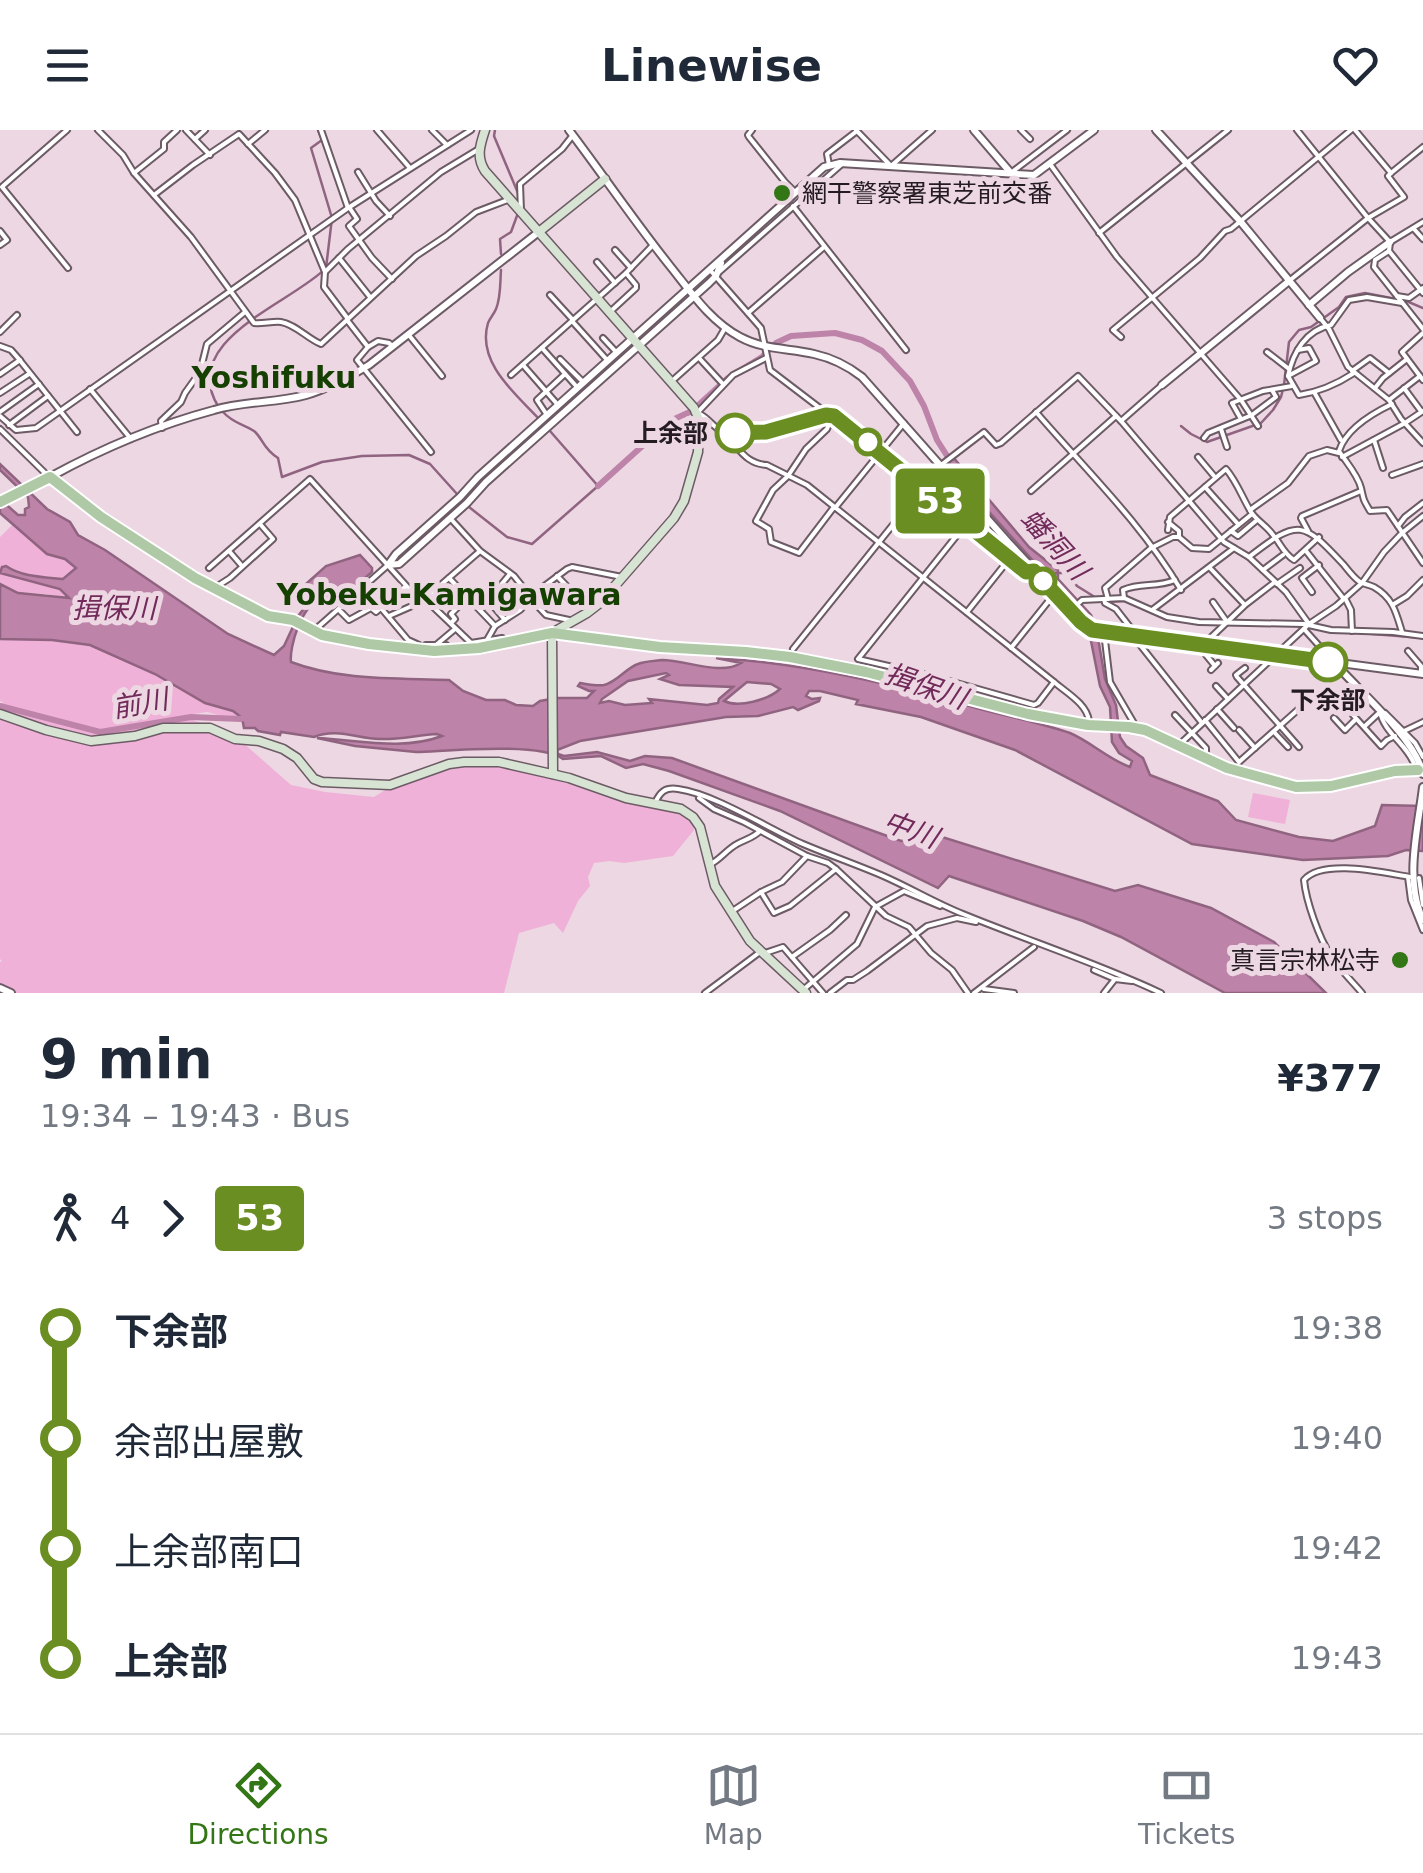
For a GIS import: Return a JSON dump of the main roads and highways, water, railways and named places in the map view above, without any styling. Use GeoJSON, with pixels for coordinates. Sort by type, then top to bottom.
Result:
{"type":"FeatureCollection","features":[{"type":"Feature","properties":{"kind":"main road"},"geometry":{"type":"LineString","coordinates":[[485,130],[479,150],[482,166],[696,410],[698,452],[684,501],[674,518],[606,597],[552,635]]}},
{"type":"Feature","properties":{"kind":"main road"},"geometry":{"type":"LineString","coordinates":[[540,231],[605,179]]}},
{"type":"Feature","properties":{"kind":"main road"},"geometry":{"type":"LineString","coordinates":[[0,502],[48,478],[138,542],[214,588],[268,616],[293,620],[314,631],[358,642],[459,651],[552,635],[660,648],[746,652],[824,663],[1028,714],[1152,732],[1203,758],[1304,788],[1395,771],[1419,772]]}},
{"type":"Feature","properties":{"kind":"main road"},"geometry":{"type":"LineString","coordinates":[[552,635],[553,772]]}},
{"type":"Feature","properties":{"kind":"main road"},"geometry":{"type":"LineString","coordinates":[[0,714],[91,741],[163,728],[210,728],[236,739],[259,741],[283,750],[322,782],[390,785],[464,762],[511,764],[553,772],[626,798],[681,809],[693,816],[700,827],[715,886],[750,941],[804,991]]}},
{"type":"Feature","properties":{"kind":"water","name":"揖保川"},"geometry":{"type":"Polygon","coordinates":[[[953,457],[1029,547],[1058,570],[1058,579],[1091,615],[1105,679],[1116,705],[1120,737],[1143,758],[1150,775],[1218,801],[1236,820],[1299,837],[1333,841],[1375,826],[1382,805],[1423,806],[1423,851],[1303,860],[1192,844],[1015,750],[921,717],[856,704],[858,700],[820,691],[809,691],[806,696],[820,698],[819,701],[798,710],[793,707],[758,716],[726,717],[580,741],[557,750],[558,754],[597,752],[630,761],[645,756],[672,758],[901,841],[939,836],[1115,891],[1138,885],[1211,908],[1274,942],[1326,993],[1225,993],[1083,921],[949,876],[938,888],[780,811],[643,764],[626,768],[601,756],[563,759],[515,749],[416,752],[317,738],[396,744],[442,736],[437,734],[379,739],[338,733],[314,737],[258,731],[244,728],[242,718],[233,711],[205,703],[155,674],[90,645],[0,639],[0,584],[18,593],[69,598],[60,589],[0,573],[2,567],[63,579],[76,568],[65,559],[47,554],[0,513],[0,499],[18,515],[25,515],[29,507],[28,497],[0,470],[0,464],[47,509],[70,522],[78,535],[228,634],[274,655],[284,646],[298,616],[312,599],[298,591],[326,566],[360,555],[372,572],[336,603],[313,604],[298,627],[291,662],[310,668],[369,677],[449,680],[463,691],[486,700],[533,706],[557,698],[587,698],[594,691],[578,686],[580,683],[604,685],[644,662],[662,660],[724,668],[741,663],[716,658],[783,665],[849,676],[1048,726],[1078,737],[1130,767],[1132,761],[1119,753],[1112,742],[1110,707],[1100,686],[1087,621],[947,462],[953,457]],[[669,675],[628,681],[600,703],[652,703],[649,699],[707,705],[718,703],[733,687],[679,685],[660,679],[669,675]],[[747,682],[724,701],[753,702],[780,689],[771,684],[747,682]]]}},
{"type":"Feature","properties":{"kind":"waterway"},"geometry":{"type":"LineString","coordinates":[[218,406],[210,383],[213,362],[226,343],[244,325],[326,268],[332,218],[311,148],[322,140],[318,130]]}},
{"type":"Feature","properties":{"kind":"waterway"},"geometry":{"type":"LineString","coordinates":[[495,130],[518,193]]}},
{"type":"Feature","properties":{"kind":"waterway"},"geometry":{"type":"LineString","coordinates":[[501,254],[500,239],[511,232],[518,213]]}},
{"type":"Feature","properties":{"kind":"waterway"},"geometry":{"type":"LineString","coordinates":[[501,270],[498,304],[488,323],[488,352],[501,377],[541,421]]}},
{"type":"Feature","properties":{"kind":"waterway"},"geometry":{"type":"LineString","coordinates":[[1181,426],[1207,442],[1261,423],[1281,397],[1289,342],[1299,330],[1311,327],[1339,307],[1346,297],[1365,293],[1396,299]]}},
{"type":"Feature","properties":{"kind":"waterway"},"geometry":{"type":"LineString","coordinates":[[1404,300],[1423,308]]}},
{"type":"Feature","properties":{"kind":"waterway","name":"蟠洞川"},"geometry":{"type":"LineString","coordinates":[[598,486],[670,421],[692,411],[776,343],[791,336],[835,333],[862,340],[882,351],[910,381],[951,462]]}},
{"type":"Feature","properties":{"kind":"waterway"},"geometry":{"type":"LineString","coordinates":[[223,412],[257,434],[278,458],[282,477],[322,462],[409,455],[430,464],[457,494]]}},
{"type":"Feature","properties":{"kind":"waterway"},"geometry":{"type":"LineString","coordinates":[[469,507],[507,537],[532,544],[598,486],[550,431]]}},
{"type":"Feature","properties":{"kind":"waterway"},"geometry":{"type":"LineString","coordinates":[[1056,573],[1067,573],[1077,586],[1098,599]]}},
{"type":"Feature","properties":{"kind":"waterway"},"geometry":{"type":"LineString","coordinates":[[1105,602],[1126,601]]}},
{"type":"Feature","properties":{"kind":"waterway"},"geometry":{"type":"LineString","coordinates":[[1185,622],[1217,624]]}},
{"type":"Feature","properties":{"kind":"waterway"},"geometry":{"type":"LineString","coordinates":[[1290,625],[1312,628]]}},
{"type":"Feature","properties":{"kind":"waterway"},"geometry":{"type":"LineString","coordinates":[[1360,633],[1423,638]]}},
{"type":"Feature","properties":{"kind":"waterway","name":"前川"},"geometry":{"type":"LineString","coordinates":[[0,706],[100,732],[191,717],[248,716]]}},
{"type":"Feature","properties":{"kind":"place","name":"網干警察署東芝前交番"},"geometry":{"type":"Point","coordinates":[782,193]}},
{"type":"Feature","properties":{"kind":"place","name":"上余部"},"geometry":{"type":"Point","coordinates":[735,433]}},
{"type":"Feature","properties":{"kind":"place","name":"下余部"},"geometry":{"type":"Point","coordinates":[1328,662]}},
{"type":"Feature","properties":{"kind":"place","name":"真言宗林松寺"},"geometry":{"type":"Point","coordinates":[1400,960]}},
{"type":"Feature","properties":{"kind":"district","name":"Yoshifuku"},"geometry":{"type":"Point","coordinates":[274,378]}},
{"type":"Feature","properties":{"kind":"district","name":"Yobeku-Kamigawara"},"geometry":{"type":"Point","coordinates":[449,595]}},
{"type":"Feature","properties":{"kind":"water label","name":"中川"},"geometry":{"type":"Point","coordinates":[911,829]}}]}
